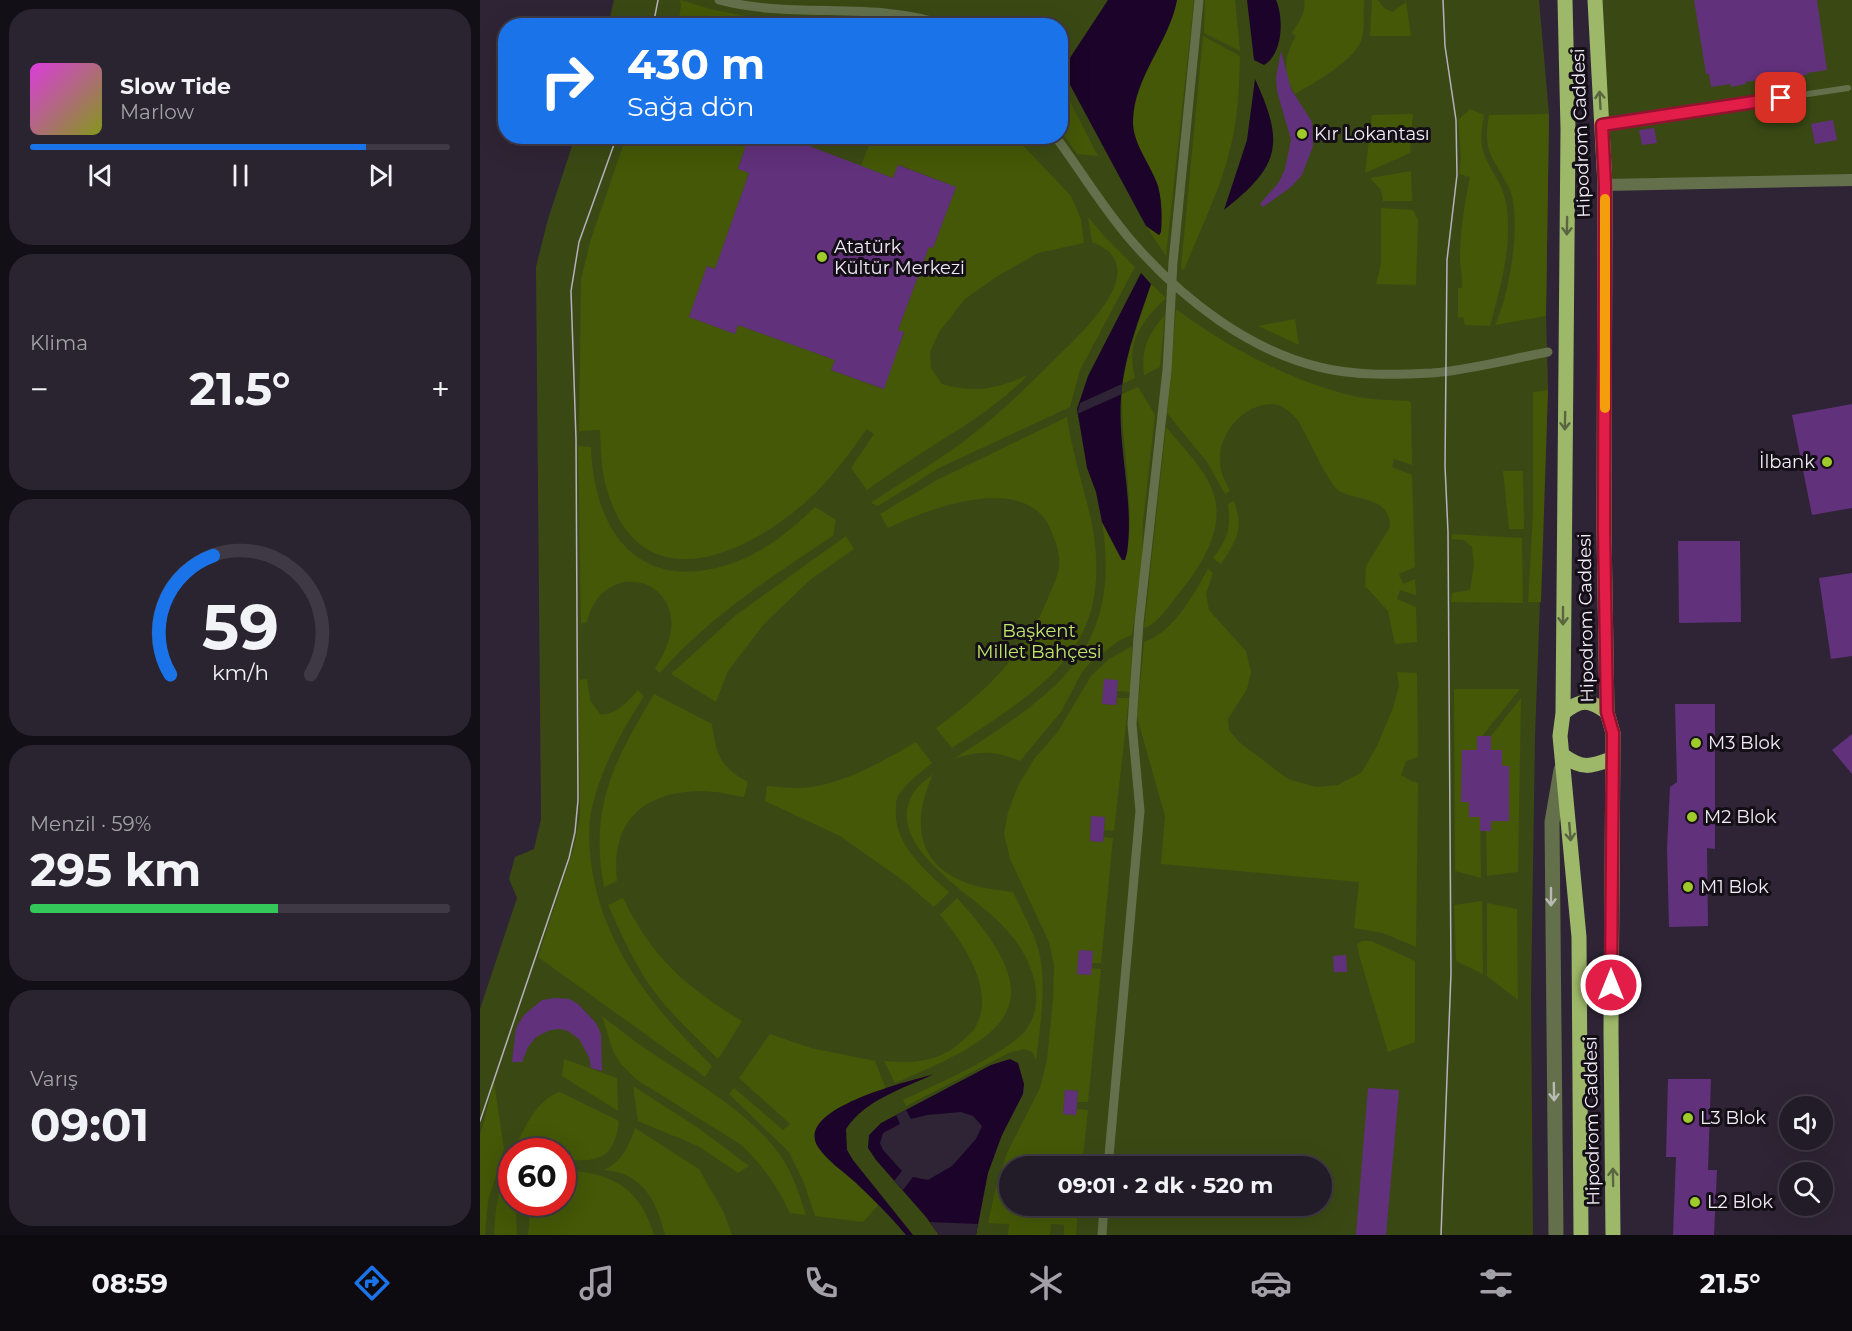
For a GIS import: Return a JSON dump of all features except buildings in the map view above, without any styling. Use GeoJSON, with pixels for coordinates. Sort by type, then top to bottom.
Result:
{"type":"FeatureCollection","features":[{"type":"Feature","properties":{"kind":"main road","name":"Hipodrom Caddesi"},"geometry":{"type":"LineString","coordinates":[[1565,0],[1568,129],[1563,713],[1560,736],[1564,756],[1580,938],[1581,1235]]}},
{"type":"Feature","properties":{"kind":"main road","name":"Hipodrom Caddesi"},"geometry":{"type":"LineString","coordinates":[[1595,0],[1605,185],[1604,530],[1607,712],[1613,733],[1611,759],[1613,1235]]}},
{"type":"Feature","properties":{"kind":"main road"},"geometry":{"type":"LineString","coordinates":[[1563,713],[1575,704],[1592,702],[1607,712]]}},
{"type":"Feature","properties":{"kind":"main road"},"geometry":{"type":"LineString","coordinates":[[1564,756],[1578,765],[1594,766],[1611,759]]}},
{"type":"Feature","properties":{"kind":"street"},"geometry":{"type":"LineString","coordinates":[[719,0],[765,8],[876,6],[933,18]]}},
{"type":"Feature","properties":{"kind":"street"},"geometry":{"type":"LineString","coordinates":[[1109,1156],[1140,812],[1132,724],[1139,623],[1167,370],[1172,282],[1199,0]]}},
{"type":"Feature","properties":{"kind":"street"},"geometry":{"type":"LineString","coordinates":[[1061,144],[1135,246],[1172,282],[1214,316],[1262,346],[1319,368],[1374,374],[1435,372],[1548,352]]}},
{"type":"Feature","properties":{"kind":"street"},"geometry":{"type":"LineString","coordinates":[[1605,185],[1852,180]]}},
{"type":"Feature","properties":{"kind":"street","name":"Hipodrom Caddesi"},"geometry":{"type":"LineString","coordinates":[[1556,1235],[1552,822],[1564,756]]}},
{"type":"Feature","properties":{"kind":"street"},"geometry":{"type":"LineString","coordinates":[[1102,1235],[1103,1216]]}},
{"type":"Feature","properties":{"kind":"lane"},"geometry":{"type":"LineString","coordinates":[[1602,125],[1848,88]]}},
{"type":"Feature","properties":{"kind":"green space","name":"Başkent Millet Bahçesi"},"geometry":{"type":"Polygon","coordinates":[[[614,0],[1539,0],[1549,114],[1546,316],[1548,386],[1535,736],[1531,996],[1533,1235],[480,1235],[480,1009],[517,898],[509,879],[515,857],[534,849],[541,819],[536,267],[548,219],[573,144],[1068,144],[1068,18],[610,18],[614,0]]]}},
{"type":"Feature","properties":{"kind":"green space"},"geometry":{"type":"Polygon","coordinates":[[[680,0],[710,9],[756,18],[679,18],[680,0]]]}},
{"type":"Feature","properties":{"kind":"green space"},"geometry":{"type":"Polygon","coordinates":[[[1177,0],[1194,0],[1166,256],[1146,226],[1159,235],[1161,232],[1160,197],[1158,186],[1136,138],[1133,121],[1140,89],[1167,31],[1177,0]]]}},
{"type":"Feature","properties":{"kind":"green space"},"geometry":{"type":"Polygon","coordinates":[[[1205,0],[1235,0],[1240,51],[1204,33],[1205,0]]]}},
{"type":"Feature","properties":{"kind":"green space"},"geometry":{"type":"Polygon","coordinates":[[[1304,0],[1364,0],[1363,29],[1362,38],[1352,54],[1333,70],[1295,94],[1288,79],[1286,65],[1296,36],[1292,33],[1303,13],[1304,0]]]}},
{"type":"Feature","properties":{"kind":"green space"},"geometry":{"type":"Polygon","coordinates":[[[1372,0],[1378,0],[1383,7],[1392,12],[1406,2],[1411,36],[1370,36],[1372,0]]]}},
{"type":"Feature","properties":{"kind":"green space"},"geometry":{"type":"Polygon","coordinates":[[[1595,0],[1852,0],[1852,180],[1605,185],[1595,0]]]}},
{"type":"Feature","properties":{"kind":"green space"},"geometry":{"type":"Polygon","coordinates":[[[1203,36],[1240,56],[1238,105],[1225,168],[1184,270],[1181,268],[1203,36]]]}},
{"type":"Feature","properties":{"kind":"green space"},"geometry":{"type":"Polygon","coordinates":[[[1068,98],[1098,156],[1077,154],[1068,141],[1068,98]]]}},
{"type":"Feature","properties":{"kind":"green space"},"geometry":{"type":"Polygon","coordinates":[[[1470,109],[1484,115],[1481,138],[1483,151],[1504,195],[1508,218],[1505,264],[1490,326],[1465,325],[1463,317],[1458,318],[1458,288],[1462,288],[1461,232],[1470,177],[1459,174],[1461,158],[1458,120],[1470,109]]]}},
{"type":"Feature","properties":{"kind":"green space"},"geometry":{"type":"Polygon","coordinates":[[[1413,114],[1410,153],[1365,173],[1372,115],[1413,114]]]}},
{"type":"Feature","properties":{"kind":"green space"},"geometry":{"type":"Polygon","coordinates":[[[1549,114],[1546,316],[1495,325],[1509,277],[1515,218],[1509,188],[1488,147],[1489,115],[1549,114]]]}},
{"type":"Feature","properties":{"kind":"green space"},"geometry":{"type":"Polygon","coordinates":[[[624,144],[747,144],[738,168],[749,173],[715,269],[707,266],[689,317],[735,334],[738,325],[835,360],[831,370],[883,389],[904,333],[898,330],[929,247],[933,248],[956,187],[899,165],[893,178],[861,166],[869,144],[1022,144],[1071,196],[1081,219],[1084,243],[1038,253],[996,277],[965,299],[939,332],[930,352],[931,368],[942,384],[966,389],[986,388],[1028,375],[993,406],[867,490],[851,468],[874,434],[867,429],[824,484],[783,520],[755,538],[726,551],[697,558],[669,558],[644,547],[623,525],[605,483],[600,430],[579,431],[581,280],[590,242],[624,144]]]}},
{"type":"Feature","properties":{"kind":"green space"},"geometry":{"type":"Polygon","coordinates":[[[1411,171],[1412,201],[1383,201],[1381,190],[1370,178],[1411,171]]]}},
{"type":"Feature","properties":{"kind":"green space"},"geometry":{"type":"Polygon","coordinates":[[[1381,208],[1413,210],[1418,220],[1416,285],[1376,284],[1381,264],[1381,208]]]}},
{"type":"Feature","properties":{"kind":"green space"},"geometry":{"type":"Polygon","coordinates":[[[1088,217],[1135,267],[1080,370],[1070,407],[939,468],[878,506],[871,503],[952,450],[987,423],[1033,381],[1095,318],[1115,283],[1117,267],[1110,253],[1092,242],[1088,217]]]}},
{"type":"Feature","properties":{"kind":"green space"},"geometry":{"type":"Polygon","coordinates":[[[1151,284],[1166,298],[1149,316],[1137,334],[1132,354],[1135,378],[1122,384],[1130,349],[1151,284]]]}},
{"type":"Feature","properties":{"kind":"green space"},"geometry":{"type":"Polygon","coordinates":[[[1176,309],[1236,349],[1281,371],[1326,389],[1356,397],[1411,403],[1412,465],[1394,459],[1392,467],[1412,475],[1415,567],[1399,574],[1403,584],[1415,579],[1416,595],[1400,590],[1397,599],[1416,607],[1417,642],[1395,644],[1388,611],[1365,586],[1366,566],[1390,527],[1389,517],[1379,505],[1339,491],[1335,487],[1297,419],[1286,409],[1276,404],[1262,405],[1251,409],[1234,423],[1227,433],[1220,454],[1221,472],[1230,491],[1225,494],[1207,462],[1167,413],[1176,309]]]}},
{"type":"Feature","properties":{"kind":"green space"},"geometry":{"type":"Polygon","coordinates":[[[1165,315],[1160,367],[1144,375],[1143,366],[1147,342],[1165,315]]]}},
{"type":"Feature","properties":{"kind":"green space"},"geometry":{"type":"Polygon","coordinates":[[[1295,319],[1299,345],[1258,326],[1295,319]]]}},
{"type":"Feature","properties":{"kind":"green space"},"geometry":{"type":"Polygon","coordinates":[[[1138,387],[1155,415],[1143,522],[1142,563],[1132,635],[1120,640],[1091,662],[1082,672],[1061,712],[1020,761],[1003,755],[987,753],[971,754],[954,759],[1021,714],[1049,691],[1073,666],[1090,638],[1102,606],[1106,567],[1102,522],[1120,558],[1127,553],[1129,493],[1123,434],[1122,394],[1138,387]]]}},
{"type":"Feature","properties":{"kind":"green space"},"geometry":{"type":"Polygon","coordinates":[[[1548,390],[1541,602],[1528,602],[1533,514],[1533,392],[1548,390]]]}},
{"type":"Feature","properties":{"kind":"green space"},"geometry":{"type":"Polygon","coordinates":[[[1067,417],[1091,519],[1096,563],[1093,600],[1083,632],[1066,658],[1044,682],[1017,704],[952,748],[936,728],[987,686],[1002,671],[1028,637],[1039,618],[1057,575],[1059,555],[1056,544],[1050,528],[1037,511],[1019,501],[997,498],[974,500],[926,512],[888,528],[880,514],[937,480],[1067,417]]]}},
{"type":"Feature","properties":{"kind":"green space"},"geometry":{"type":"Polygon","coordinates":[[[1166,427],[1207,479],[1215,501],[1217,515],[1210,543],[1197,569],[1164,613],[1154,623],[1144,628],[1166,427]]]}},
{"type":"Feature","properties":{"kind":"green space"},"geometry":{"type":"Polygon","coordinates":[[[578,446],[591,447],[594,477],[601,504],[611,528],[626,547],[645,562],[668,570],[695,571],[740,561],[763,549],[815,507],[836,520],[833,536],[720,616],[660,673],[655,668],[669,639],[671,615],[663,597],[649,586],[631,582],[613,586],[597,599],[587,622],[581,624],[578,446]]]}},
{"type":"Feature","properties":{"kind":"green space"},"geometry":{"type":"Polygon","coordinates":[[[1503,471],[1523,471],[1524,529],[1509,529],[1503,471]]]}},
{"type":"Feature","properties":{"kind":"green space"},"geometry":{"type":"Polygon","coordinates":[[[1234,501],[1238,519],[1237,534],[1221,564],[1213,558],[1225,539],[1229,527],[1228,504],[1234,501]]]}},
{"type":"Feature","properties":{"kind":"green space"},"geometry":{"type":"Polygon","coordinates":[[[1452,534],[1522,538],[1523,603],[1451,602],[1452,593],[1470,590],[1474,565],[1472,547],[1464,540],[1452,539],[1452,534]]]}},
{"type":"Feature","properties":{"kind":"green space"},"geometry":{"type":"Polygon","coordinates":[[[846,536],[854,549],[811,579],[764,624],[728,671],[716,702],[671,674],[736,615],[846,536]]]}},
{"type":"Feature","properties":{"kind":"green space"},"geometry":{"type":"Polygon","coordinates":[[[1208,569],[1213,573],[1206,594],[1209,610],[1246,651],[1251,672],[1247,689],[1228,719],[1229,730],[1239,742],[1288,779],[1316,787],[1338,785],[1362,772],[1377,746],[1393,708],[1399,686],[1397,672],[1417,673],[1418,757],[1406,761],[1401,775],[1418,783],[1416,947],[1383,933],[1354,928],[1359,882],[1161,864],[1165,816],[1137,717],[1144,642],[1165,630],[1182,612],[1208,569]]]}},
{"type":"Feature","properties":{"kind":"green space"},"geometry":{"type":"Polygon","coordinates":[[[1132,646],[1130,692],[1117,691],[1117,680],[1103,704],[1116,705],[1117,698],[1129,698],[1114,831],[1104,830],[1105,817],[1091,817],[1090,841],[1103,842],[1104,837],[1113,838],[1101,963],[1092,963],[1092,951],[1079,950],[1078,974],[1091,975],[1091,968],[1101,969],[1088,1102],[1077,1102],[1078,1091],[1065,1090],[1063,1114],[1076,1115],[1077,1109],[1088,1110],[1083,1156],[1006,1156],[1040,1088],[1047,1060],[1054,965],[1049,942],[1010,859],[1004,834],[1008,812],[1018,786],[1034,759],[1057,733],[1091,676],[1109,659],[1132,646]]]}},
{"type":"Feature","properties":{"kind":"green space"},"geometry":{"type":"Polygon","coordinates":[[[587,679],[590,700],[600,714],[616,710],[638,690],[644,696],[619,738],[606,766],[591,812],[590,850],[597,892],[618,948],[634,974],[670,1022],[712,1066],[705,1077],[538,957],[574,847],[580,818],[579,680],[587,679]]]}},
{"type":"Feature","properties":{"kind":"green space"},"geometry":{"type":"Polygon","coordinates":[[[1454,689],[1520,689],[1482,736],[1477,736],[1477,750],[1462,750],[1462,801],[1469,802],[1469,817],[1480,817],[1481,878],[1455,871],[1454,689]]]}},
{"type":"Feature","properties":{"kind":"green space"},"geometry":{"type":"Polygon","coordinates":[[[654,694],[712,724],[715,744],[721,759],[731,771],[748,782],[744,797],[707,791],[681,792],[647,804],[625,827],[619,842],[616,860],[617,881],[604,887],[600,858],[600,832],[608,786],[627,741],[654,694]]]}},
{"type":"Feature","properties":{"kind":"green space"},"geometry":{"type":"Polygon","coordinates":[[[1521,698],[1518,872],[1487,876],[1486,831],[1491,830],[1491,821],[1509,820],[1509,767],[1502,766],[1502,750],[1491,750],[1491,736],[1521,698]]]}},
{"type":"Feature","properties":{"kind":"green space"},"geometry":{"type":"Polygon","coordinates":[[[916,742],[932,763],[901,791],[896,804],[896,822],[905,845],[913,856],[949,892],[934,907],[905,882],[840,836],[765,801],[767,786],[800,788],[830,783],[860,772],[916,742]]]}},
{"type":"Feature","properties":{"kind":"green space"},"geometry":{"type":"Polygon","coordinates":[[[933,774],[926,793],[921,827],[930,857],[956,878],[976,886],[1013,892],[1037,944],[1041,964],[1042,1006],[1036,1060],[1032,1052],[1024,1049],[1009,1053],[906,1106],[903,1100],[968,1069],[1015,1040],[1029,1026],[1036,1003],[1033,974],[1015,941],[996,919],[930,862],[917,845],[908,827],[907,808],[916,789],[933,774]]]}},
{"type":"Feature","properties":{"kind":"green space"},"geometry":{"type":"Polygon","coordinates":[[[623,898],[646,938],[672,969],[704,996],[742,1021],[718,1059],[672,1013],[642,974],[608,905],[623,898]]]}},
{"type":"Feature","properties":{"kind":"green space"},"geometry":{"type":"Polygon","coordinates":[[[957,898],[988,935],[1006,966],[1011,992],[1006,1014],[990,1033],[966,1050],[895,1083],[884,1061],[915,1062],[945,1053],[972,1032],[981,1014],[980,983],[974,968],[967,953],[940,915],[957,898]]]}},
{"type":"Feature","properties":{"kind":"green space"},"geometry":{"type":"Polygon","coordinates":[[[1482,901],[1483,974],[1456,961],[1454,905],[1482,901]]]}},
{"type":"Feature","properties":{"kind":"green space"},"geometry":{"type":"Polygon","coordinates":[[[1487,903],[1517,909],[1518,1000],[1487,976],[1487,903]]]}},
{"type":"Feature","properties":{"kind":"green space"},"geometry":{"type":"Polygon","coordinates":[[[1362,941],[1371,941],[1415,961],[1415,1042],[1388,1052],[1359,955],[1357,944],[1362,941]]]}},
{"type":"Feature","properties":{"kind":"green space"},"geometry":{"type":"Polygon","coordinates":[[[602,1016],[640,1045],[700,1084],[752,1124],[785,1162],[806,1215],[790,1213],[768,1176],[740,1144],[637,1080],[620,1063],[613,1051],[602,1016]]]}},
{"type":"Feature","properties":{"kind":"green space"},"geometry":{"type":"Polygon","coordinates":[[[770,1034],[811,1048],[875,1061],[886,1089],[849,1103],[827,1157],[879,1204],[863,1222],[815,1216],[804,1183],[789,1152],[729,1094],[734,1088],[783,1130],[790,1124],[739,1078],[770,1034]]]}},
{"type":"Feature","properties":{"kind":"green space"},"geometry":{"type":"Polygon","coordinates":[[[564,1059],[617,1078],[618,1111],[562,1076],[564,1059]]]}},
{"type":"Feature","properties":{"kind":"green space"},"geometry":{"type":"Polygon","coordinates":[[[494,1082],[502,1138],[498,1138],[498,1168],[488,1201],[485,1235],[480,1235],[480,1135],[494,1082]]]}},
{"type":"Feature","properties":{"kind":"green space"},"geometry":{"type":"Polygon","coordinates":[[[633,1086],[697,1127],[749,1166],[738,1173],[698,1146],[638,1121],[633,1086]]]}},
{"type":"Feature","properties":{"kind":"green space"},"geometry":{"type":"Polygon","coordinates":[[[560,1092],[619,1121],[617,1134],[608,1151],[594,1159],[576,1160],[576,1138],[520,1138],[537,1109],[560,1092]]]}},
{"type":"Feature","properties":{"kind":"green space"},"geometry":{"type":"Polygon","coordinates":[[[635,1128],[699,1169],[724,1213],[732,1235],[665,1235],[657,1210],[646,1190],[629,1176],[604,1170],[616,1163],[624,1153],[635,1128]]]}},
{"type":"Feature","properties":{"kind":"green space"},"geometry":{"type":"Polygon","coordinates":[[[576,1171],[610,1179],[622,1186],[641,1205],[654,1235],[528,1235],[530,1216],[576,1216],[576,1171]]]}},
{"type":"Feature","properties":{"kind":"green space"},"geometry":{"type":"Polygon","coordinates":[[[999,1178],[999,1216],[1077,1216],[1076,1235],[1064,1235],[1064,1225],[1051,1224],[1050,1235],[1008,1235],[1009,1224],[988,1223],[999,1178]]]}},
{"type":"Feature","properties":{"kind":"green space"},"geometry":{"type":"Polygon","coordinates":[[[498,1201],[498,1216],[516,1216],[517,1235],[494,1235],[498,1201]]]}},
{"type":"Feature","properties":{"kind":"shaded area"},"geometry":{"type":"Polygon","coordinates":[[[1108,0],[1177,0],[1167,31],[1139,89],[1133,121],[1136,138],[1158,186],[1162,221],[1159,235],[1146,226],[1068,81],[1068,61],[1108,0]]]}},
{"type":"Feature","properties":{"kind":"shaded area"},"geometry":{"type":"Polygon","coordinates":[[[1247,0],[1276,0],[1279,8],[1281,26],[1278,44],[1275,53],[1264,65],[1254,60],[1247,0]]]}},
{"type":"Feature","properties":{"kind":"shaded area"},"geometry":{"type":"Polygon","coordinates":[[[1255,79],[1271,121],[1272,152],[1257,180],[1224,210],[1247,140],[1255,79]]]}},
{"type":"Feature","properties":{"kind":"shaded area"},"geometry":{"type":"Polygon","coordinates":[[[1141,273],[1151,284],[1134,334],[1122,387],[1121,428],[1129,532],[1127,553],[1125,560],[1122,560],[1102,522],[1096,492],[1087,468],[1077,409],[1088,376],[1141,273]]]}},
{"type":"Feature","properties":{"kind":"shaded area"},"geometry":{"type":"Polygon","coordinates":[[[1010,1059],[1018,1063],[1024,1084],[1023,1094],[1002,1135],[988,1173],[976,1235],[939,1235],[876,1160],[868,1148],[869,1135],[881,1123],[991,1065],[1010,1059]]]}},
{"type":"Feature","properties":{"kind":"shaded area"},"geometry":{"type":"Polygon","coordinates":[[[934,1074],[874,1102],[846,1129],[847,1150],[913,1235],[906,1235],[888,1214],[826,1157],[818,1147],[815,1133],[822,1120],[858,1098],[934,1074]]]}},
{"type":"Feature","properties":{"kind":"pier"},"geometry":{"type":"Polygon","coordinates":[[[1122,384],[1122,394],[1077,414],[1080,403],[1122,384]]]}},
{"type":"Feature","properties":{"kind":"pier"},"geometry":{"type":"Polygon","coordinates":[[[906,1110],[911,1119],[961,1112],[973,1116],[982,1126],[976,1139],[952,1166],[928,1180],[913,1177],[903,1190],[894,1181],[902,1171],[883,1150],[880,1143],[883,1133],[900,1124],[896,1115],[906,1110]]]}},
{"type":"Feature","properties":{"kind":"pier"},"geometry":{"type":"Polygon","coordinates":[[[930,1222],[978,1224],[976,1235],[939,1235],[930,1222]]]}},
{"type":"Feature","properties":{"kind":"tram line"},"geometry":{"type":"LineString","coordinates":[[655,18],[658,0]]}},
{"type":"Feature","properties":{"kind":"tram line"},"geometry":{"type":"LineString","coordinates":[[1441,1235],[1451,973],[1448,532],[1445,466],[1447,260],[1457,175],[1456,120],[1445,46],[1443,0]]}},
{"type":"Feature","properties":{"kind":"tram line"},"geometry":{"type":"LineString","coordinates":[[480,1121],[569,858],[575,832],[578,800],[576,439],[571,291],[579,242],[614,144]]}},
{"type":"Feature","properties":{"kind":"slow traffic"},"geometry":{"type":"LineString","coordinates":[[1605,199],[1605,408]]}},
{"type":"Feature","properties":{"kind":"place","name":"Kır Lokantası"},"geometry":{"type":"Point","coordinates":[1302,134]}},
{"type":"Feature","properties":{"kind":"place","name":"Atatürk Kültür Merkezi"},"geometry":{"type":"Point","coordinates":[822,257]}},
{"type":"Feature","properties":{"kind":"place","name":"İlbank"},"geometry":{"type":"Point","coordinates":[1827,462]}},
{"type":"Feature","properties":{"kind":"place","name":"M3 Blok"},"geometry":{"type":"Point","coordinates":[1696,743]}},
{"type":"Feature","properties":{"kind":"place","name":"M2 Blok"},"geometry":{"type":"Point","coordinates":[1692,817]}},
{"type":"Feature","properties":{"kind":"place","name":"M1 Blok"},"geometry":{"type":"Point","coordinates":[1688,887]}},
{"type":"Feature","properties":{"kind":"place","name":"L3 Blok"},"geometry":{"type":"Point","coordinates":[1688,1118]}},
{"type":"Feature","properties":{"kind":"place","name":"L2 Blok"},"geometry":{"type":"Point","coordinates":[1695,1202]}},
{"type":"Feature","properties":{"kind":"route"},"geometry":{"type":"LineString","coordinates":[[1611,985],[1613,733],[1607,712],[1604,530],[1605,185],[1602,125],[1781,98]]}}]}
